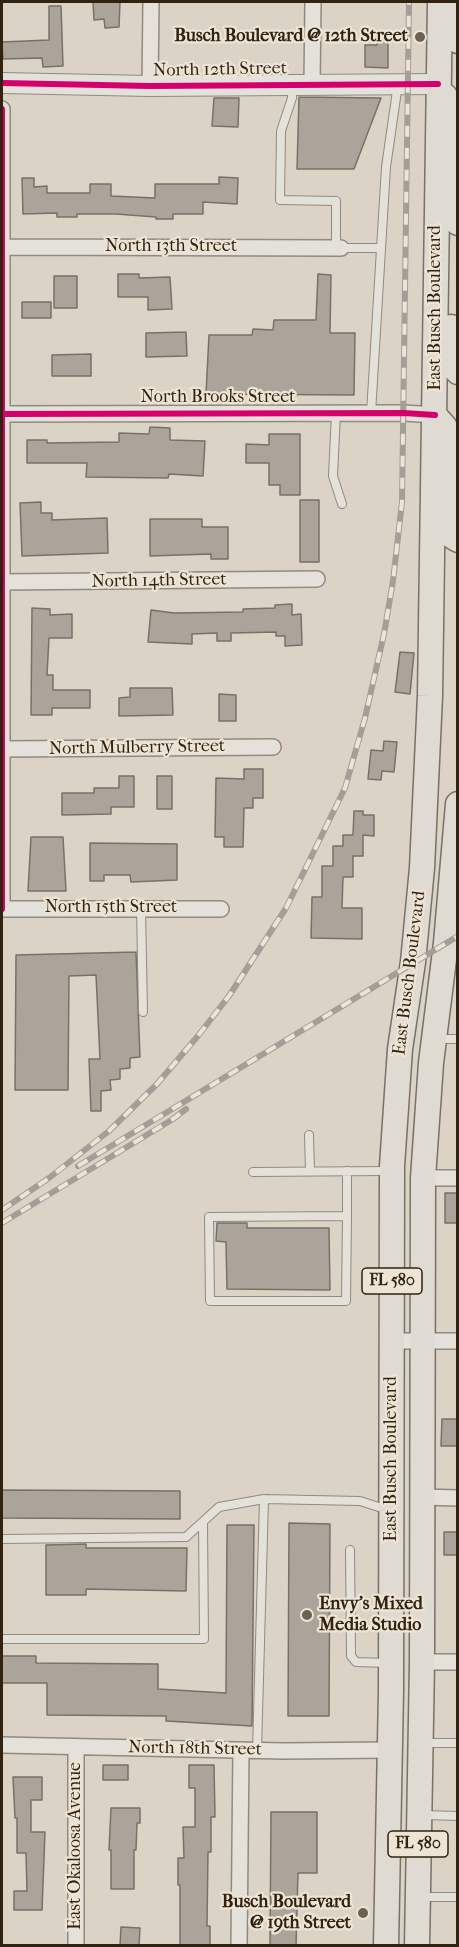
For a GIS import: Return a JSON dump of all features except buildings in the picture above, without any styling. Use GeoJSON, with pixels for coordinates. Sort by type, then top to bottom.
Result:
{"type":"FeatureCollection","features":[{"type":"Feature","properties":{"kind":"main road","name":"East Busch Boulevard"},"geometry":{"type":"LineString","coordinates":[[386,1946],[391,1663],[392,1171],[399,1060],[413,962],[422,868],[430,668],[440,2]]}},
{"type":"Feature","properties":{"kind":"main road"},"geometry":{"type":"LineString","coordinates":[[454,2],[454,31],[458,41]]}},
{"type":"Feature","properties":{"kind":"main road"},"geometry":{"type":"LineString","coordinates":[[438,84],[453,112],[454,211],[458,223]]}},
{"type":"Feature","properties":{"kind":"main road"},"geometry":{"type":"LineString","coordinates":[[436,201],[452,246],[450,350],[454,368],[458,372]]}},
{"type":"Feature","properties":{"kind":"main road"},"geometry":{"type":"LineString","coordinates":[[435,415],[445,427],[450,442],[451,532],[458,540]]}},
{"type":"Feature","properties":{"kind":"main road"},"geometry":{"type":"LineString","coordinates":[[430,668],[441,683],[445,695],[440,852],[442,862],[455,870]]}},
{"type":"Feature","properties":{"kind":"main road","name":"East Busch Boulevard"},"geometry":{"type":"LineString","coordinates":[[417,1946],[422,1662],[423,1178],[426,1141],[446,1039],[446,943],[455,870],[458,804]]}},
{"type":"Feature","properties":{"kind":"main road"},"geometry":{"type":"LineString","coordinates":[[405,1016],[418,1022],[420,1026],[416,1125],[418,1133],[426,1141]]}},
{"type":"Feature","properties":{"kind":"main road"},"geometry":{"type":"LineString","coordinates":[[392,1512],[402,1514],[410,1530],[410,1614],[414,1640],[422,1662]]}},
{"type":"Feature","properties":{"kind":"street"},"geometry":{"type":"LineString","coordinates":[[150,86],[151,2]]}},
{"type":"Feature","properties":{"kind":"street"},"geometry":{"type":"LineString","coordinates":[[312,84],[313,2]]}},
{"type":"Feature","properties":{"kind":"street","name":"North 12th Street"},"geometry":{"type":"LineString","coordinates":[[2,83],[150,86],[438,84]]}},
{"type":"Feature","properties":{"kind":"street"},"geometry":{"type":"LineString","coordinates":[[2,110],[2,909]]}},
{"type":"Feature","properties":{"kind":"street","name":"North 13th Street"},"geometry":{"type":"LineString","coordinates":[[2,247],[338,248]]}},
{"type":"Feature","properties":{"kind":"street","name":"North Brooks Street"},"geometry":{"type":"LineString","coordinates":[[2,414],[371,413],[435,415]]}},
{"type":"Feature","properties":{"kind":"street","name":"North 14th Street"},"geometry":{"type":"LineString","coordinates":[[2,582],[317,579]]}},
{"type":"Feature","properties":{"kind":"street","name":"North Mulberry Street"},"geometry":{"type":"LineString","coordinates":[[2,749],[273,747]]}},
{"type":"Feature","properties":{"kind":"street","name":"North 15th Street"},"geometry":{"type":"LineString","coordinates":[[2,909],[221,909]]}},
{"type":"Feature","properties":{"kind":"street"},"geometry":{"type":"LineString","coordinates":[[423,1178],[458,1178]]}},
{"type":"Feature","properties":{"kind":"street"},"geometry":{"type":"LineString","coordinates":[[392,1341],[458,1341]]}},
{"type":"Feature","properties":{"kind":"street"},"geometry":{"type":"LineString","coordinates":[[422,1497],[458,1498]]}},
{"type":"Feature","properties":{"kind":"street"},"geometry":{"type":"LineString","coordinates":[[422,1662],[458,1662]]}},
{"type":"Feature","properties":{"kind":"street","name":"North 18th Street"},"geometry":{"type":"LineString","coordinates":[[2,1745],[241,1750],[389,1750]]}},
{"type":"Feature","properties":{"kind":"street","name":"East Okaloosa Avenue"},"geometry":{"type":"LineString","coordinates":[[76,1746],[76,1946]]}},
{"type":"Feature","properties":{"kind":"street"},"geometry":{"type":"LineString","coordinates":[[239,1946],[241,1750]]}},
{"type":"Feature","properties":{"kind":"lane"},"geometry":{"type":"LineString","coordinates":[[371,413],[386,168],[398,83]]}},
{"type":"Feature","properties":{"kind":"lane"},"geometry":{"type":"LineString","coordinates":[[292,84],[292,98],[281,130],[280,200],[336,201],[338,248],[381,248]]}},
{"type":"Feature","properties":{"kind":"lane"},"geometry":{"type":"LineString","coordinates":[[336,413],[333,476],[342,504]]}},
{"type":"Feature","properties":{"kind":"lane"},"geometry":{"type":"LineString","coordinates":[[141,908],[144,1012]]}},
{"type":"Feature","properties":{"kind":"lane"},"geometry":{"type":"LineString","coordinates":[[309,1135],[310,1172]]}},
{"type":"Feature","properties":{"kind":"lane"},"geometry":{"type":"LineString","coordinates":[[347,1171],[347,1216],[346,1301],[210,1301],[209,1217],[347,1216]]}},
{"type":"Feature","properties":{"kind":"lane"},"geometry":{"type":"LineString","coordinates":[[253,1172],[392,1171]]}},
{"type":"Feature","properties":{"kind":"lane"},"geometry":{"type":"LineString","coordinates":[[2,1539],[186,1537],[219,1507],[264,1499],[360,1501],[392,1512]]}},
{"type":"Feature","properties":{"kind":"lane"},"geometry":{"type":"LineString","coordinates":[[257,1750],[264,1499]]}},
{"type":"Feature","properties":{"kind":"lane"},"geometry":{"type":"LineString","coordinates":[[2,1639],[204,1639],[202,1522]]}},
{"type":"Feature","properties":{"kind":"lane"},"geometry":{"type":"LineString","coordinates":[[350,1550],[351,1656],[356,1662],[391,1663]]}},
{"type":"Feature","properties":{"kind":"lane"},"geometry":{"type":"LineString","coordinates":[[420,1743],[458,1743]]}},
{"type":"Feature","properties":{"kind":"lane"},"geometry":{"type":"LineString","coordinates":[[418,1815],[458,1816]]}},
{"type":"Feature","properties":{"kind":"lane"},"geometry":{"type":"LineString","coordinates":[[418,1897],[458,1897]]}},
{"type":"Feature","properties":{"kind":"railway"},"geometry":{"type":"LineString","coordinates":[[2,1210],[49,1178],[109,1131],[157,1084],[197,1037],[229,996],[286,908],[345,788],[365,718],[384,634],[402,502],[409,2]]}},
{"type":"Feature","properties":{"kind":"railway"},"geometry":{"type":"LineString","coordinates":[[78,1166],[458,936]]}},
{"type":"Feature","properties":{"kind":"railway"},"geometry":{"type":"LineString","coordinates":[[2,1223],[186,1109]]}},
{"type":"Feature","properties":{"kind":"cycle path"},"geometry":{"type":"LineString","coordinates":[[2,83],[150,86],[438,84]]}},
{"type":"Feature","properties":{"kind":"cycle path"},"geometry":{"type":"LineString","coordinates":[[2,109],[2,909]]}},
{"type":"Feature","properties":{"kind":"cycle path"},"geometry":{"type":"LineString","coordinates":[[2,414],[404,413],[435,415]]}},
{"type":"Feature","properties":{"kind":"place","name":"Busch Boulevard @ 12th Street"},"geometry":{"type":"Point","coordinates":[420,37]}},
{"type":"Feature","properties":{"kind":"place","name":"Envy's Mixed Media Studio"},"geometry":{"type":"Point","coordinates":[307,1615]}},
{"type":"Feature","properties":{"kind":"place","name":"Busch Boulevard @ 19th Street"},"geometry":{"type":"Point","coordinates":[363,1913]}}]}
